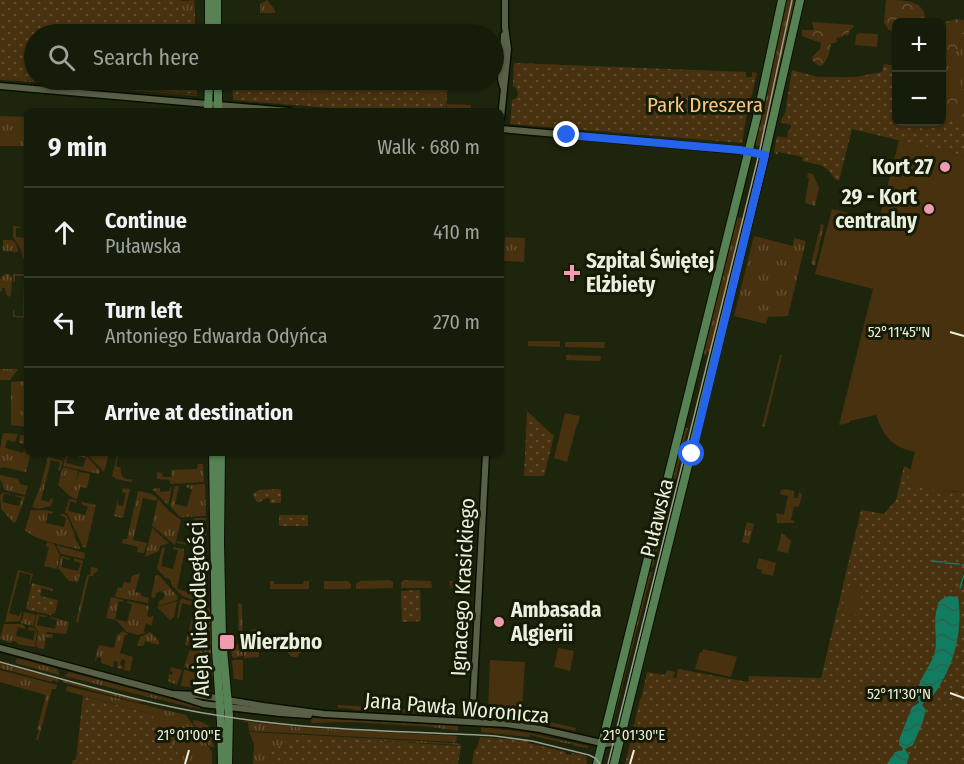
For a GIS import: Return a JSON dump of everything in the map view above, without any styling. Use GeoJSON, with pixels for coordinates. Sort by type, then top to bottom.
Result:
{"type":"FeatureCollection","features":[{"type":"Feature","properties":{"kind":"main road"},"geometry":{"type":"LineString","coordinates":[[209,0],[209,24]]}},
{"type":"Feature","properties":{"kind":"main road"},"geometry":{"type":"LineString","coordinates":[[217,0],[217,24]]}},
{"type":"Feature","properties":{"kind":"main road","name":"Puławska"},"geometry":{"type":"LineString","coordinates":[[597,764],[748,151],[782,0]]}},
{"type":"Feature","properties":{"kind":"main road","name":"Puławska"},"geometry":{"type":"LineString","coordinates":[[614,763],[765,155],[800,0]]}},
{"type":"Feature","properties":{"kind":"main road"},"geometry":{"type":"LineString","coordinates":[[209,90],[209,107]]}},
{"type":"Feature","properties":{"kind":"main road"},"geometry":{"type":"LineString","coordinates":[[218,90],[218,108]]}},
{"type":"Feature","properties":{"kind":"main road"},"geometry":{"type":"LineString","coordinates":[[748,151],[765,155]]}},
{"type":"Feature","properties":{"kind":"main road","name":"Aleja Niepodległości"},"geometry":{"type":"LineString","coordinates":[[213,456],[216,650],[224,704],[222,764]]}},
{"type":"Feature","properties":{"kind":"main road","name":"Aleja Niepodległości"},"geometry":{"type":"LineString","coordinates":[[221,456],[222,638],[228,764]]}},
{"type":"Feature","properties":{"kind":"main road"},"geometry":{"type":"LineString","coordinates":[[213,468],[217,479],[221,482]]}},
{"type":"Feature","properties":{"kind":"street"},"geometry":{"type":"LineString","coordinates":[[504,85],[508,42],[505,27],[505,0]]}},
{"type":"Feature","properties":{"kind":"street"},"geometry":{"type":"LineString","coordinates":[[0,86],[24,88]]}},
{"type":"Feature","properties":{"kind":"street"},"geometry":{"type":"LineString","coordinates":[[40,90],[218,108]]}},
{"type":"Feature","properties":{"kind":"street"},"geometry":{"type":"LineString","coordinates":[[502,108],[503,90]]}},
{"type":"Feature","properties":{"kind":"street"},"geometry":{"type":"LineString","coordinates":[[504,129],[748,151]]}},
{"type":"Feature","properties":{"kind":"street","name":"Ignacego Krasickiego"},"geometry":{"type":"LineString","coordinates":[[472,722],[486,456]]}},
{"type":"Feature","properties":{"kind":"street","name":"Jana Pawła Woronicza"},"geometry":{"type":"LineString","coordinates":[[0,648],[172,694],[198,704],[224,704],[324,714],[507,724],[540,729],[602,744],[613,744],[621,739]]}},
{"type":"Feature","properties":{"kind":"street"},"geometry":{"type":"LineString","coordinates":[[602,744],[612,749],[614,763]]}},
{"type":"Feature","properties":{"kind":"green space"},"geometry":{"type":"Polygon","coordinates":[[[0,0],[180,0],[180,11],[195,11],[195,24],[24,24],[24,80],[0,78],[0,0]]]}},
{"type":"Feature","properties":{"kind":"green space"},"geometry":{"type":"Polygon","coordinates":[[[180,0],[194,0],[195,11],[180,11],[180,0]]]}},
{"type":"Feature","properties":{"kind":"green space"},"geometry":{"type":"Polygon","coordinates":[[[267,0],[275,13],[260,13],[260,4],[267,0]]]}},
{"type":"Feature","properties":{"kind":"green space"},"geometry":{"type":"Polygon","coordinates":[[[786,0],[795,1],[762,146],[757,146],[755,142],[786,0]]]}},
{"type":"Feature","properties":{"kind":"green space"},"geometry":{"type":"Polygon","coordinates":[[[886,0],[913,3],[922,9],[925,15],[925,18],[892,18],[892,31],[884,23],[886,0]]]}},
{"type":"Feature","properties":{"kind":"green space"},"geometry":{"type":"Polygon","coordinates":[[[964,20],[964,34],[961,36],[959,47],[947,61],[946,66],[946,22],[964,20]]]}},
{"type":"Feature","properties":{"kind":"green space"},"geometry":{"type":"Polygon","coordinates":[[[812,22],[853,25],[854,27],[849,31],[848,36],[844,34],[836,38],[837,42],[831,44],[826,61],[822,66],[812,60],[820,49],[821,43],[802,36],[802,30],[814,30],[812,22]]]}},
{"type":"Feature","properties":{"kind":"green space"},"geometry":{"type":"Polygon","coordinates":[[[859,33],[878,34],[877,47],[855,45],[856,35],[859,33]]]}},
{"type":"Feature","properties":{"kind":"green space"},"geometry":{"type":"Polygon","coordinates":[[[964,34],[964,90],[946,86],[947,61],[959,47],[961,36],[964,34]]]}},
{"type":"Feature","properties":{"kind":"green space","name":"Park Dreszera"},"geometry":{"type":"Polygon","coordinates":[[[514,63],[746,72],[746,77],[752,77],[752,72],[757,73],[742,143],[510,124],[512,100],[518,94],[513,86],[514,63]]]}},
{"type":"Feature","properties":{"kind":"green space"},"geometry":{"type":"Polygon","coordinates":[[[884,64],[892,65],[892,126],[946,126],[946,114],[964,125],[964,156],[852,129],[839,181],[823,166],[802,161],[803,157],[778,152],[777,155],[774,152],[777,136],[787,138],[791,128],[791,125],[780,122],[785,113],[792,70],[818,77],[855,77],[882,72],[884,64]]]}},
{"type":"Feature","properties":{"kind":"green space"},"geometry":{"type":"Polygon","coordinates":[[[0,78],[24,81],[20,81],[0,80],[0,78]]]}},
{"type":"Feature","properties":{"kind":"green space"},"geometry":{"type":"Polygon","coordinates":[[[957,79],[964,90],[964,128],[946,122],[946,86],[957,79]]]}},
{"type":"Feature","properties":{"kind":"green space"},"geometry":{"type":"Polygon","coordinates":[[[126,90],[198,95],[196,96],[126,90]]]}},
{"type":"Feature","properties":{"kind":"green space"},"geometry":{"type":"Polygon","coordinates":[[[148,90],[197,90],[197,94],[148,90]]]}},
{"type":"Feature","properties":{"kind":"green space"},"geometry":{"type":"Polygon","coordinates":[[[232,90],[447,90],[446,108],[329,108],[233,100],[232,90]]]}},
{"type":"Feature","properties":{"kind":"green space"},"geometry":{"type":"Polygon","coordinates":[[[302,90],[325,90],[325,95],[302,93],[302,90]]]}},
{"type":"Feature","properties":{"kind":"green space"},"geometry":{"type":"Polygon","coordinates":[[[424,90],[442,90],[441,97],[423,95],[424,90]]]}},
{"type":"Feature","properties":{"kind":"green space"},"geometry":{"type":"Polygon","coordinates":[[[447,104],[471,105],[471,108],[447,108],[447,104]]]}},
{"type":"Feature","properties":{"kind":"green space"},"geometry":{"type":"Polygon","coordinates":[[[0,116],[24,117],[24,146],[0,146],[0,116]]]}},
{"type":"Feature","properties":{"kind":"green space"},"geometry":{"type":"Polygon","coordinates":[[[899,140],[964,156],[964,492],[934,490],[907,483],[915,452],[894,444],[882,429],[876,415],[839,425],[873,289],[815,274],[832,209],[879,220],[899,140]]]}},
{"type":"Feature","properties":{"kind":"green space"},"geometry":{"type":"Polygon","coordinates":[[[808,173],[813,174],[819,188],[815,206],[805,203],[808,173]]]}},
{"type":"Feature","properties":{"kind":"green space"},"geometry":{"type":"Polygon","coordinates":[[[737,217],[745,219],[711,352],[707,351],[705,356],[703,353],[737,217]]]}},
{"type":"Feature","properties":{"kind":"green space"},"geometry":{"type":"Polygon","coordinates":[[[821,224],[824,225],[815,265],[811,264],[821,224]]]}},
{"type":"Feature","properties":{"kind":"green space"},"geometry":{"type":"Polygon","coordinates":[[[13,226],[21,227],[16,228],[16,237],[24,238],[24,260],[20,248],[13,237],[13,226]]]}},
{"type":"Feature","properties":{"kind":"green space"},"geometry":{"type":"Polygon","coordinates":[[[754,236],[793,246],[794,238],[806,241],[788,316],[768,317],[766,324],[734,316],[754,236]]]}},
{"type":"Feature","properties":{"kind":"green space"},"geometry":{"type":"Polygon","coordinates":[[[505,237],[525,238],[524,262],[504,261],[505,237]]]}},
{"type":"Feature","properties":{"kind":"green space"},"geometry":{"type":"Polygon","coordinates":[[[3,240],[12,240],[16,244],[17,252],[3,251],[3,240]]]}},
{"type":"Feature","properties":{"kind":"green space"},"geometry":{"type":"Polygon","coordinates":[[[5,274],[9,274],[12,278],[9,297],[5,288],[2,288],[0,292],[0,279],[5,274]]]}},
{"type":"Feature","properties":{"kind":"green space"},"geometry":{"type":"Polygon","coordinates":[[[13,274],[24,274],[24,276],[15,276],[15,282],[13,282],[13,274]]]}},
{"type":"Feature","properties":{"kind":"green space"},"geometry":{"type":"Polygon","coordinates":[[[24,276],[24,318],[13,317],[13,310],[15,316],[23,316],[24,276]]]}},
{"type":"Feature","properties":{"kind":"green space"},"geometry":{"type":"Polygon","coordinates":[[[528,341],[560,341],[560,347],[528,346],[528,341]]]}},
{"type":"Feature","properties":{"kind":"green space"},"geometry":{"type":"Polygon","coordinates":[[[565,342],[605,342],[604,348],[565,347],[565,342]]]}},
{"type":"Feature","properties":{"kind":"green space"},"geometry":{"type":"Polygon","coordinates":[[[566,355],[601,356],[600,361],[566,360],[566,355]]]}},
{"type":"Feature","properties":{"kind":"green space"},"geometry":{"type":"Polygon","coordinates":[[[780,355],[782,355],[765,426],[762,427],[780,355]]]}},
{"type":"Feature","properties":{"kind":"green space"},"geometry":{"type":"Polygon","coordinates":[[[0,369],[18,369],[10,380],[0,380],[0,369]]]}},
{"type":"Feature","properties":{"kind":"green space"},"geometry":{"type":"Polygon","coordinates":[[[24,381],[24,427],[11,425],[11,382],[24,381]]]}},
{"type":"Feature","properties":{"kind":"green space"},"geometry":{"type":"Polygon","coordinates":[[[527,411],[554,436],[544,476],[524,476],[527,411]]]}},
{"type":"Feature","properties":{"kind":"green space"},"geometry":{"type":"Polygon","coordinates":[[[565,413],[580,416],[567,462],[554,458],[565,413]]]}},
{"type":"Feature","properties":{"kind":"green space"},"geometry":{"type":"Polygon","coordinates":[[[888,414],[903,429],[922,437],[937,439],[936,442],[962,436],[962,442],[946,448],[949,470],[946,475],[945,491],[964,492],[964,571],[961,581],[964,585],[964,764],[625,764],[647,672],[665,675],[667,670],[675,672],[673,677],[676,678],[678,669],[748,682],[749,676],[821,678],[861,510],[884,514],[896,500],[904,466],[913,473],[918,452],[894,441],[885,430],[880,415],[888,414]]]}},
{"type":"Feature","properties":{"kind":"green space"},"geometry":{"type":"Polygon","coordinates":[[[685,428],[688,428],[653,567],[651,567],[685,428]]]}},
{"type":"Feature","properties":{"kind":"green space"},"geometry":{"type":"Polygon","coordinates":[[[3,433],[18,434],[15,442],[7,440],[5,448],[23,453],[24,448],[24,456],[30,456],[26,472],[2,467],[0,469],[3,433]]]}},
{"type":"Feature","properties":{"kind":"green space"},"geometry":{"type":"Polygon","coordinates":[[[20,435],[24,436],[24,444],[19,443],[20,435]]]}},
{"type":"Feature","properties":{"kind":"green space"},"geometry":{"type":"Polygon","coordinates":[[[68,456],[66,463],[83,467],[86,458],[78,456],[84,456],[88,457],[100,471],[99,474],[63,466],[68,456]]]}},
{"type":"Feature","properties":{"kind":"green space"},"geometry":{"type":"Polygon","coordinates":[[[89,456],[108,456],[104,472],[89,456]]]}},
{"type":"Feature","properties":{"kind":"green space"},"geometry":{"type":"Polygon","coordinates":[[[118,456],[116,466],[121,468],[123,477],[133,479],[131,482],[112,476],[118,456]]]}},
{"type":"Feature","properties":{"kind":"green space"},"geometry":{"type":"Polygon","coordinates":[[[48,457],[63,461],[60,471],[58,470],[60,462],[51,460],[41,500],[49,502],[51,498],[53,499],[51,506],[38,509],[32,507],[40,488],[48,457]]]}},
{"type":"Feature","properties":{"kind":"green space"},"geometry":{"type":"Polygon","coordinates":[[[198,464],[203,464],[204,482],[170,484],[170,480],[157,479],[157,472],[162,473],[163,477],[172,477],[171,470],[197,469],[198,464]]]}},
{"type":"Feature","properties":{"kind":"green space"},"geometry":{"type":"Polygon","coordinates":[[[63,467],[78,471],[76,482],[79,472],[90,474],[87,488],[80,487],[77,499],[71,497],[58,485],[63,467]]]}},
{"type":"Feature","properties":{"kind":"green space"},"geometry":{"type":"Polygon","coordinates":[[[0,475],[18,479],[20,484],[28,486],[25,495],[5,490],[0,475]]]}},
{"type":"Feature","properties":{"kind":"green space"},"geometry":{"type":"Polygon","coordinates":[[[205,484],[206,516],[180,517],[170,506],[175,486],[179,486],[175,504],[187,507],[192,489],[186,487],[187,485],[205,484]]]}},
{"type":"Feature","properties":{"kind":"green space"},"geometry":{"type":"Polygon","coordinates":[[[172,487],[168,505],[152,489],[160,488],[160,492],[170,491],[172,487]]]}},
{"type":"Feature","properties":{"kind":"green space"},"geometry":{"type":"Polygon","coordinates":[[[123,488],[130,489],[123,518],[114,516],[118,498],[118,505],[123,506],[126,493],[122,492],[123,488]]]}},
{"type":"Feature","properties":{"kind":"green space"},"geometry":{"type":"Polygon","coordinates":[[[281,489],[281,503],[270,503],[270,498],[266,498],[258,503],[254,498],[253,494],[259,490],[281,489]]]}},
{"type":"Feature","properties":{"kind":"green space"},"geometry":{"type":"Polygon","coordinates":[[[781,490],[794,491],[794,498],[798,498],[799,492],[802,494],[800,503],[798,507],[794,506],[791,520],[795,521],[793,523],[777,523],[776,513],[784,515],[788,496],[780,494],[781,490]]]}},
{"type":"Feature","properties":{"kind":"green space"},"geometry":{"type":"Polygon","coordinates":[[[138,491],[152,494],[157,498],[157,501],[143,498],[133,540],[147,543],[144,553],[137,552],[138,547],[122,543],[123,539],[127,539],[138,491]]]}},
{"type":"Feature","properties":{"kind":"green space"},"geometry":{"type":"Polygon","coordinates":[[[3,492],[11,495],[4,493],[2,502],[19,506],[22,498],[15,495],[25,497],[14,523],[1,509],[0,495],[3,492]]]}},
{"type":"Feature","properties":{"kind":"green space"},"geometry":{"type":"Polygon","coordinates":[[[69,499],[77,500],[76,503],[70,501],[68,511],[85,515],[88,507],[81,504],[82,502],[96,505],[86,548],[83,547],[65,512],[69,499]]]}},
{"type":"Feature","properties":{"kind":"green space"},"geometry":{"type":"Polygon","coordinates":[[[158,499],[181,520],[175,545],[152,526],[158,499]]]}},
{"type":"Feature","properties":{"kind":"green space"},"geometry":{"type":"Polygon","coordinates":[[[31,510],[53,512],[48,513],[46,523],[64,527],[66,518],[60,514],[67,516],[80,548],[50,542],[30,534],[25,530],[31,510]]]}},
{"type":"Feature","properties":{"kind":"green space"},"geometry":{"type":"Polygon","coordinates":[[[279,515],[308,515],[308,526],[279,526],[279,515]]]}},
{"type":"Feature","properties":{"kind":"green space"},"geometry":{"type":"Polygon","coordinates":[[[195,518],[206,518],[206,541],[192,545],[177,543],[177,541],[185,543],[187,540],[193,541],[197,522],[192,521],[195,518]]]}},
{"type":"Feature","properties":{"kind":"green space"},"geometry":{"type":"Polygon","coordinates":[[[747,522],[754,524],[749,544],[742,542],[747,522]]]}},
{"type":"Feature","properties":{"kind":"green space"},"geometry":{"type":"Polygon","coordinates":[[[152,528],[169,543],[160,546],[159,551],[145,557],[152,528]]]}},
{"type":"Feature","properties":{"kind":"green space"},"geometry":{"type":"Polygon","coordinates":[[[782,533],[791,541],[788,553],[777,551],[782,533]]]}},
{"type":"Feature","properties":{"kind":"green space"},"geometry":{"type":"Polygon","coordinates":[[[47,542],[54,544],[60,555],[57,569],[44,566],[49,547],[46,546],[47,542]]]}},
{"type":"Feature","properties":{"kind":"green space"},"geometry":{"type":"Polygon","coordinates":[[[56,545],[85,553],[84,559],[61,554],[56,545]]]}},
{"type":"Feature","properties":{"kind":"green space"},"geometry":{"type":"Polygon","coordinates":[[[165,547],[161,566],[173,569],[178,550],[173,547],[184,549],[177,589],[199,595],[198,601],[182,596],[171,581],[157,569],[162,548],[165,547]]]}},
{"type":"Feature","properties":{"kind":"green space"},"geometry":{"type":"Polygon","coordinates":[[[61,556],[70,558],[69,560],[63,558],[61,567],[78,571],[81,563],[74,561],[74,558],[83,561],[78,582],[69,581],[58,568],[61,556]]]}},
{"type":"Feature","properties":{"kind":"green space"},"geometry":{"type":"Polygon","coordinates":[[[759,558],[776,563],[773,576],[761,573],[762,570],[756,568],[759,558]]]}},
{"type":"Feature","properties":{"kind":"green space"},"geometry":{"type":"Polygon","coordinates":[[[91,567],[98,570],[93,576],[89,576],[78,623],[76,622],[91,567]]]}},
{"type":"Feature","properties":{"kind":"green space"},"geometry":{"type":"Polygon","coordinates":[[[18,570],[33,574],[30,584],[31,575],[20,572],[9,613],[19,616],[22,612],[20,621],[5,622],[18,570]]]}},
{"type":"Feature","properties":{"kind":"green space"},"geometry":{"type":"Polygon","coordinates":[[[649,572],[652,572],[614,718],[612,718],[649,572]]]}},
{"type":"Feature","properties":{"kind":"green space"},"geometry":{"type":"Polygon","coordinates":[[[140,573],[135,592],[149,598],[148,603],[115,597],[118,587],[122,588],[124,582],[130,583],[132,576],[140,573]]]}},
{"type":"Feature","properties":{"kind":"green space"},"geometry":{"type":"Polygon","coordinates":[[[156,575],[159,575],[178,597],[177,600],[158,606],[159,601],[165,595],[161,591],[156,593],[155,598],[151,597],[156,575]]]}},
{"type":"Feature","properties":{"kind":"green space"},"geometry":{"type":"Polygon","coordinates":[[[390,580],[393,582],[393,588],[356,589],[356,584],[360,581],[390,580]]]}},
{"type":"Feature","properties":{"kind":"green space"},"geometry":{"type":"Polygon","coordinates":[[[404,580],[431,581],[432,588],[401,588],[404,580]]]}},
{"type":"Feature","properties":{"kind":"green space"},"geometry":{"type":"Polygon","coordinates":[[[471,580],[471,587],[451,588],[449,581],[471,580]]]}},
{"type":"Feature","properties":{"kind":"green space"},"geometry":{"type":"Polygon","coordinates":[[[270,581],[274,581],[274,584],[303,584],[304,581],[309,581],[309,589],[270,589],[270,581]]]}},
{"type":"Feature","properties":{"kind":"green space"},"geometry":{"type":"Polygon","coordinates":[[[324,581],[348,581],[351,589],[324,589],[324,581]]]}},
{"type":"Feature","properties":{"kind":"green space"},"geometry":{"type":"Polygon","coordinates":[[[32,583],[53,589],[53,591],[42,588],[40,596],[58,600],[55,614],[26,608],[32,583]]]}},
{"type":"Feature","properties":{"kind":"green space"},"geometry":{"type":"Polygon","coordinates":[[[850,585],[864,589],[855,617],[840,612],[850,585]]]}},
{"type":"Feature","properties":{"kind":"green space"},"geometry":{"type":"Polygon","coordinates":[[[420,590],[421,621],[402,622],[401,591],[420,590]]]}},
{"type":"Feature","properties":{"kind":"green space"},"geometry":{"type":"Polygon","coordinates":[[[111,597],[123,600],[123,602],[119,601],[115,619],[127,622],[132,604],[127,601],[149,606],[147,616],[154,616],[151,626],[146,623],[145,633],[138,635],[127,632],[116,620],[106,618],[111,597]]]}},
{"type":"Feature","properties":{"kind":"green space"},"geometry":{"type":"Polygon","coordinates":[[[182,599],[198,603],[188,646],[185,645],[195,606],[182,603],[179,618],[177,618],[182,599]]]}},
{"type":"Feature","properties":{"kind":"green space"},"geometry":{"type":"Polygon","coordinates":[[[177,601],[174,617],[170,620],[157,607],[177,601]]]}},
{"type":"Feature","properties":{"kind":"green space"},"geometry":{"type":"Polygon","coordinates":[[[200,603],[205,607],[202,647],[192,646],[190,643],[200,603]]]}},
{"type":"Feature","properties":{"kind":"green space"},"geometry":{"type":"Polygon","coordinates":[[[238,603],[242,604],[243,656],[234,658],[231,648],[239,643],[238,603]]]}},
{"type":"Feature","properties":{"kind":"green space"},"geometry":{"type":"Polygon","coordinates":[[[207,606],[210,609],[213,676],[203,665],[207,606]]]}},
{"type":"Feature","properties":{"kind":"green space"},"geometry":{"type":"Polygon","coordinates":[[[24,612],[36,615],[33,626],[21,623],[24,612]]]}},
{"type":"Feature","properties":{"kind":"green space"},"geometry":{"type":"Polygon","coordinates":[[[37,614],[47,616],[39,616],[37,625],[55,629],[57,620],[50,617],[69,622],[66,634],[46,632],[53,634],[52,638],[46,637],[44,649],[36,646],[38,631],[34,626],[37,614]]]}},
{"type":"Feature","properties":{"kind":"green space"},"geometry":{"type":"Polygon","coordinates":[[[4,624],[25,626],[25,629],[18,627],[16,636],[33,640],[35,631],[28,630],[29,627],[34,628],[37,632],[35,647],[0,639],[4,624]]]}},
{"type":"Feature","properties":{"kind":"green space"},"geometry":{"type":"Polygon","coordinates":[[[257,628],[259,657],[244,658],[244,633],[257,628]]]}},
{"type":"Feature","properties":{"kind":"green space"},"geometry":{"type":"Polygon","coordinates":[[[123,631],[128,634],[125,635],[120,653],[133,657],[130,671],[124,670],[125,660],[122,659],[120,664],[123,669],[117,668],[118,662],[114,661],[113,667],[101,663],[101,658],[97,657],[95,660],[99,645],[114,648],[117,635],[123,631]]]}},
{"type":"Feature","properties":{"kind":"green space"},"geometry":{"type":"Polygon","coordinates":[[[150,632],[159,641],[159,645],[145,641],[143,646],[137,646],[140,637],[150,632]]]}},
{"type":"Feature","properties":{"kind":"green space"},"geometry":{"type":"Polygon","coordinates":[[[297,639],[302,641],[302,650],[297,657],[292,657],[288,653],[288,642],[297,639]]]}},
{"type":"Feature","properties":{"kind":"green space"},"geometry":{"type":"Polygon","coordinates":[[[191,648],[203,649],[200,671],[184,667],[191,648]]]}},
{"type":"Feature","properties":{"kind":"green space"},"geometry":{"type":"Polygon","coordinates":[[[558,648],[574,651],[570,671],[554,667],[558,648]]]}},
{"type":"Feature","properties":{"kind":"green space"},"geometry":{"type":"Polygon","coordinates":[[[703,649],[737,657],[731,677],[695,669],[703,649]]]}},
{"type":"Feature","properties":{"kind":"green space"},"geometry":{"type":"Polygon","coordinates":[[[17,658],[57,669],[59,675],[15,663],[17,658]]]}},
{"type":"Feature","properties":{"kind":"green space"},"geometry":{"type":"Polygon","coordinates":[[[490,660],[525,662],[522,711],[488,709],[490,660]]]}},
{"type":"Feature","properties":{"kind":"green space"},"geometry":{"type":"Polygon","coordinates":[[[232,661],[243,661],[242,680],[234,679],[232,661]]]}},
{"type":"Feature","properties":{"kind":"green space"},"geometry":{"type":"Polygon","coordinates":[[[0,663],[58,679],[58,682],[0,668],[0,663]]]}},
{"type":"Feature","properties":{"kind":"green space"},"geometry":{"type":"Polygon","coordinates":[[[171,667],[182,670],[177,685],[168,681],[169,674],[172,675],[173,672],[170,671],[171,667]]]}},
{"type":"Feature","properties":{"kind":"green space"},"geometry":{"type":"Polygon","coordinates":[[[0,670],[57,685],[56,689],[52,689],[38,740],[36,740],[39,730],[37,730],[46,695],[0,682],[0,670]]]}},
{"type":"Feature","properties":{"kind":"green space"},"geometry":{"type":"Polygon","coordinates":[[[184,670],[201,674],[197,688],[181,686],[184,670]]]}},
{"type":"Feature","properties":{"kind":"green space"},"geometry":{"type":"Polygon","coordinates":[[[69,672],[200,707],[200,709],[64,676],[69,672]]]}},
{"type":"Feature","properties":{"kind":"green space"},"geometry":{"type":"Polygon","coordinates":[[[63,680],[143,701],[143,702],[62,682],[63,680]]]}},
{"type":"Feature","properties":{"kind":"green space"},"geometry":{"type":"Polygon","coordinates":[[[67,686],[186,715],[212,752],[212,764],[185,764],[151,714],[66,691],[67,686]]]}},
{"type":"Feature","properties":{"kind":"green space"},"geometry":{"type":"Polygon","coordinates":[[[83,696],[151,714],[185,764],[72,764],[73,760],[76,760],[83,696]]]}},
{"type":"Feature","properties":{"kind":"green space"},"geometry":{"type":"Polygon","coordinates":[[[338,705],[459,712],[458,715],[353,710],[338,708],[338,705]]]}},
{"type":"Feature","properties":{"kind":"green space"},"geometry":{"type":"Polygon","coordinates":[[[482,713],[523,716],[576,728],[575,731],[524,720],[484,717],[482,713]]]}},
{"type":"Feature","properties":{"kind":"green space"},"geometry":{"type":"Polygon","coordinates":[[[312,718],[458,726],[458,731],[432,727],[351,722],[311,723],[312,718]]]}},
{"type":"Feature","properties":{"kind":"green space"},"geometry":{"type":"Polygon","coordinates":[[[194,720],[205,723],[210,728],[214,747],[210,747],[193,723],[194,720]]]}},
{"type":"Feature","properties":{"kind":"green space"},"geometry":{"type":"Polygon","coordinates":[[[243,721],[308,728],[457,736],[456,742],[249,731],[248,722],[243,721]]]}},
{"type":"Feature","properties":{"kind":"green space"},"geometry":{"type":"Polygon","coordinates":[[[481,727],[530,733],[588,746],[588,748],[530,735],[529,737],[481,732],[481,727]]]}},
{"type":"Feature","properties":{"kind":"green space"},"geometry":{"type":"Polygon","coordinates":[[[249,732],[461,745],[295,736],[271,752],[270,764],[253,764],[254,744],[249,732]]]}},
{"type":"Feature","properties":{"kind":"green space"},"geometry":{"type":"Polygon","coordinates":[[[295,735],[461,746],[458,764],[270,764],[271,752],[295,735]]]}},
{"type":"Feature","properties":{"kind":"green space"},"geometry":{"type":"Polygon","coordinates":[[[480,737],[528,741],[528,743],[566,752],[566,754],[586,756],[587,764],[472,764],[480,737]]]}},
{"type":"Feature","properties":{"kind":"water"},"geometry":{"type":"Polygon","coordinates":[[[949,596],[958,597],[959,611],[958,638],[950,665],[937,690],[929,701],[922,705],[926,710],[922,724],[913,745],[905,749],[909,756],[907,764],[887,764],[895,752],[903,750],[899,745],[899,740],[912,707],[919,703],[918,690],[934,655],[937,608],[940,601],[949,596]]]}},
{"type":"Feature","properties":{"kind":"waterway"},"geometry":{"type":"LineString","coordinates":[[931,561],[943,562]]}},
{"type":"Feature","properties":{"kind":"waterway"},"geometry":{"type":"LineString","coordinates":[[945,563],[959,564]]}},
{"type":"Feature","properties":{"kind":"waterway"},"geometry":{"type":"LineString","coordinates":[[960,588],[964,575]]}},
{"type":"Feature","properties":{"kind":"tram line"},"geometry":{"type":"LineString","coordinates":[[608,764],[759,154],[792,0]]}},
{"type":"Feature","properties":{"kind":"tram line"},"geometry":{"type":"LineString","coordinates":[[0,662],[110,692],[194,711],[256,721],[324,728],[495,736],[532,741],[589,755],[600,764]]}},
{"type":"Feature","properties":{"kind":"place","name":"Kort 27"},"geometry":{"type":"Point","coordinates":[945,167]}},
{"type":"Feature","properties":{"kind":"place","name":"29 - Kort centralny"},"geometry":{"type":"Point","coordinates":[929,209]}},
{"type":"Feature","properties":{"kind":"place","name":"Szpital Świętej Elżbiety"},"geometry":{"type":"Point","coordinates":[572,273]}},
{"type":"Feature","properties":{"kind":"place","name":"Ambasada Algierii"},"geometry":{"type":"Point","coordinates":[499,622]}},
{"type":"Feature","properties":{"kind":"place","name":"Wierzbno"},"geometry":{"type":"Point","coordinates":[227,642]}},
{"type":"Feature","properties":{"kind":"route"},"geometry":{"type":"LineString","coordinates":[[567,135],[740,150],[765,155],[692,454]]}}]}
